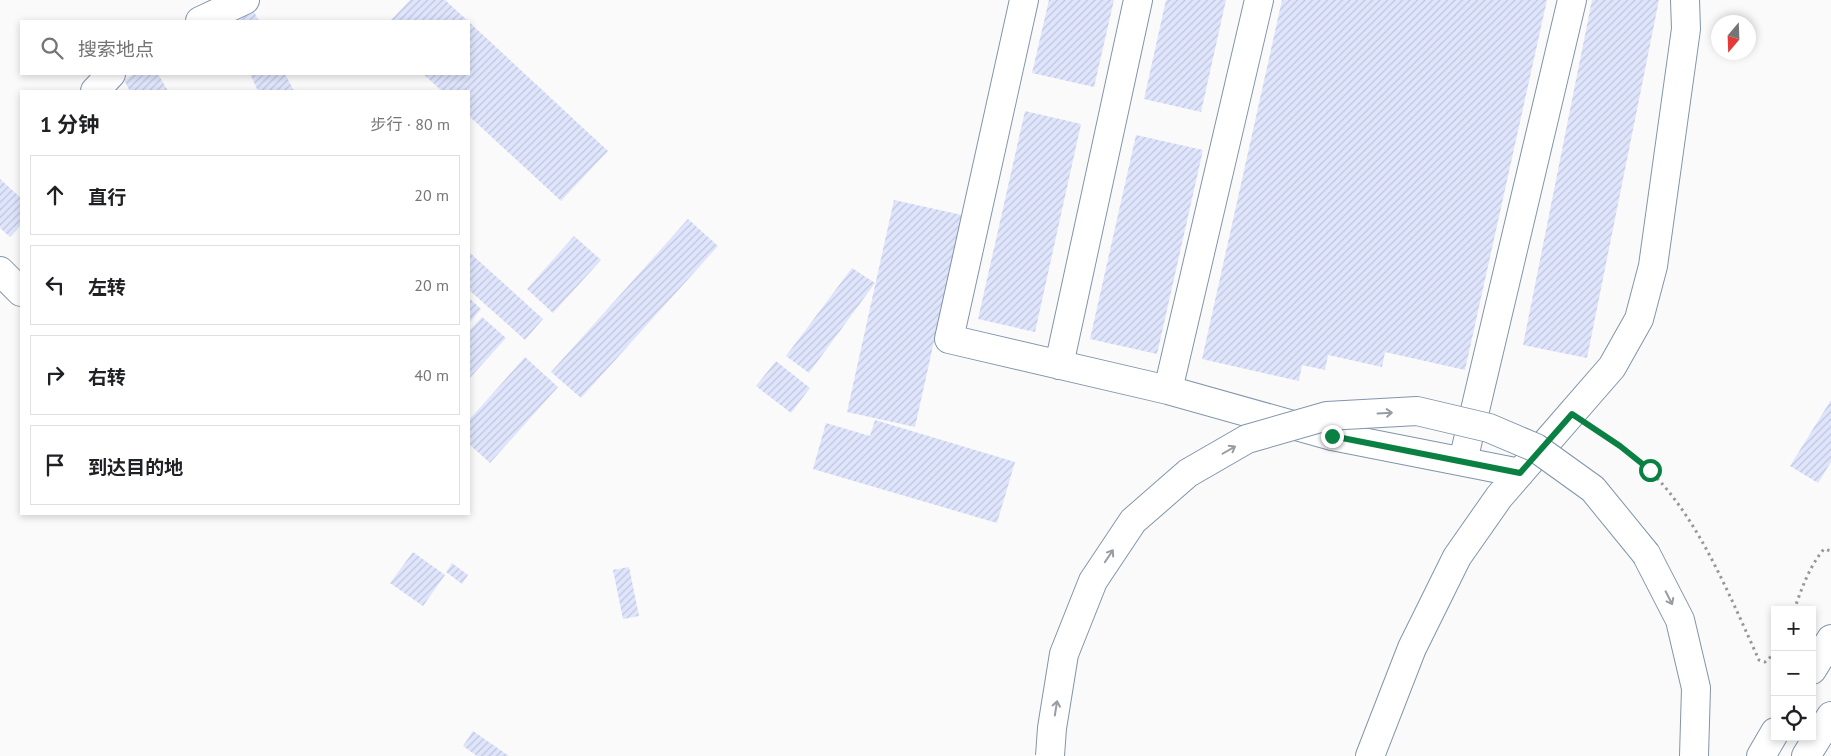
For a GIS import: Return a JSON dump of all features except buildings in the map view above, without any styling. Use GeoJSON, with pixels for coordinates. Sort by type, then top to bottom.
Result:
{"type":"FeatureCollection","features":[{"type":"Feature","properties":{"kind":"street"},"geometry":{"type":"LineString","coordinates":[[202,20],[245,0]]}},
{"type":"Feature","properties":{"kind":"street"},"geometry":{"type":"LineString","coordinates":[[1024,0],[949,339],[1168,390],[1332,436],[1520,473]]}},
{"type":"Feature","properties":{"kind":"street"},"geometry":{"type":"LineString","coordinates":[[1059,365],[1138,0]]}},
{"type":"Feature","properties":{"kind":"street"},"geometry":{"type":"LineString","coordinates":[[1168,390],[1259,0]]}},
{"type":"Feature","properties":{"kind":"street"},"geometry":{"type":"LineString","coordinates":[[1463,461],[1572,0]]}},
{"type":"Feature","properties":{"kind":"street"},"geometry":{"type":"LineString","coordinates":[[1370,756],[1412,648],[1457,557],[1499,496],[1612,367],[1639,319],[1653,266],[1686,29],[1685,0]]}},
{"type":"Feature","properties":{"kind":"street"},"geometry":{"type":"LineString","coordinates":[[96,90],[110,75]]}},
{"type":"Feature","properties":{"kind":"street"},"geometry":{"type":"LineString","coordinates":[[0,271],[20,291]]}},
{"type":"Feature","properties":{"kind":"street"},"geometry":{"type":"LineString","coordinates":[[1050,756],[1052,728],[1064,654],[1093,580],[1133,521],[1188,473],[1247,439],[1326,416],[1417,411],[1489,428],[1536,448],[1593,488],[1646,554],[1680,620],[1696,688],[1694,756]]}},
{"type":"Feature","properties":{"kind":"street"},"geometry":{"type":"LineString","coordinates":[[1816,663],[1831,639]]}},
{"type":"Feature","properties":{"kind":"street"},"geometry":{"type":"LineString","coordinates":[[1806,756],[1831,716]]}},
{"type":"Feature","properties":{"kind":"street"},"geometry":{"type":"LineString","coordinates":[[1760,756],[1771,738]]}},
{"type":"Feature","properties":{"kind":"path"},"geometry":{"type":"LineString","coordinates":[[1572,414],[1620,446],[1650,470],[1664,486],[1697,534],[1730,597],[1759,660],[1765,662],[1771,656]]}},
{"type":"Feature","properties":{"kind":"path"},"geometry":{"type":"LineString","coordinates":[[1795,606],[1806,577],[1820,554],[1824,549],[1831,551]]}},
{"type":"Feature","properties":{"kind":"route"},"geometry":{"type":"LineString","coordinates":[[1332,436],[1520,473],[1572,414],[1620,446],[1650,470]]}}]}
